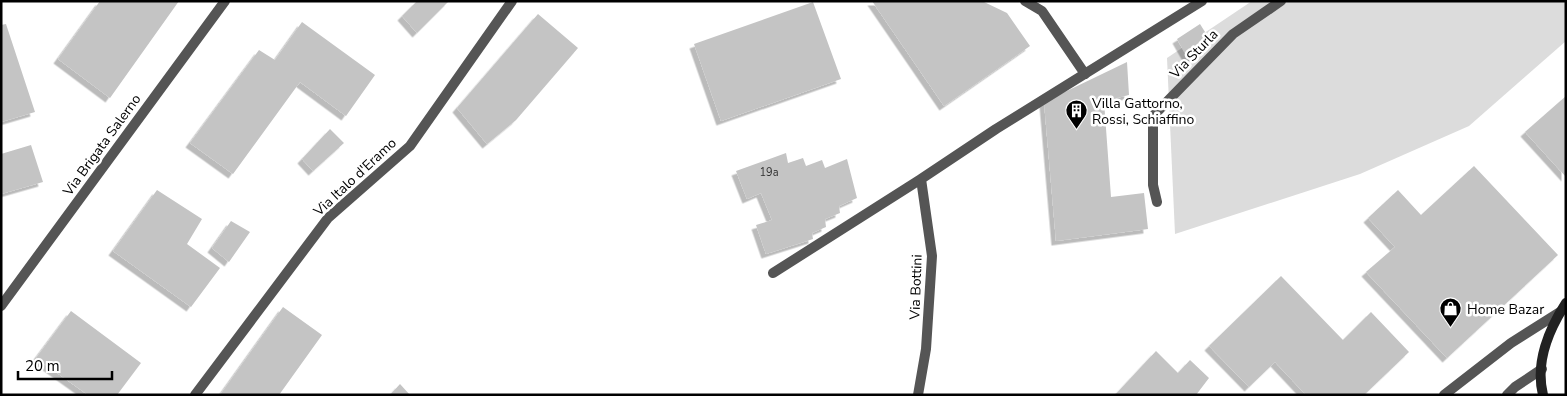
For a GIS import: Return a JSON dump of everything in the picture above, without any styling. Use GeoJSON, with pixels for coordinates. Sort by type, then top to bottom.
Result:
{"type":"FeatureCollection","features":[{"type":"Feature","properties":{"kind":"main road"},"geometry":{"type":"LineString","coordinates":[[1544,395],[1543,352],[1549,334],[1563,307]]}},
{"type":"Feature","properties":{"kind":"street","name":"Via Brigata Salerno"},"geometry":{"type":"LineString","coordinates":[[1,306],[225,1]]}},
{"type":"Feature","properties":{"kind":"street","name":"Via Italo d'Eramo"},"geometry":{"type":"LineString","coordinates":[[195,395],[328,218],[410,146],[512,1]]}},
{"type":"Feature","properties":{"kind":"street"},"geometry":{"type":"LineString","coordinates":[[1025,1],[1042,11],[1085,74]]}},
{"type":"Feature","properties":{"kind":"street"},"geometry":{"type":"LineString","coordinates":[[773,273],[996,129],[1202,1]]}},
{"type":"Feature","properties":{"kind":"street","name":"Via Sturla"},"geometry":{"type":"LineString","coordinates":[[1157,202],[1153,185],[1153,116],[1233,34],[1281,1]]}},
{"type":"Feature","properties":{"kind":"street","name":"Via Bottini"},"geometry":{"type":"LineString","coordinates":[[918,395],[926,349],[932,256],[921,179]]}},
{"type":"Feature","properties":{"kind":"street"},"geometry":{"type":"LineString","coordinates":[[1444,395],[1511,343],[1563,307]]}},
{"type":"Feature","properties":{"kind":"street"},"geometry":{"type":"LineString","coordinates":[[1507,395],[1515,387],[1542,369]]}},
{"type":"Feature","properties":{"kind":"shaded area"},"geometry":{"type":"Polygon","coordinates":[[[1252,1],[1566,1],[1566,41],[1469,126],[1360,174],[1175,234],[1167,58],[1252,1]]]}},
{"type":"Feature","properties":{"kind":"building"},"geometry":{"type":"Polygon","coordinates":[[[100,1],[179,1],[110,98],[58,59],[100,1]]]}},
{"type":"Feature","properties":{"kind":"building"},"geometry":{"type":"Polygon","coordinates":[[[417,1],[449,1],[417,33],[402,16],[417,1]]]}},
{"type":"Feature","properties":{"kind":"building"},"geometry":{"type":"Polygon","coordinates":[[[872,1],[982,1],[1007,13],[1030,46],[944,106],[872,1]]]}},
{"type":"Feature","properties":{"kind":"building"},"geometry":{"type":"Polygon","coordinates":[[[813,2],[841,79],[721,121],[694,44],[813,2]]]}},
{"type":"Feature","properties":{"kind":"building"},"geometry":{"type":"Polygon","coordinates":[[[538,14],[578,48],[516,120],[487,144],[457,108],[538,14]]]}},
{"type":"Feature","properties":{"kind":"building"},"geometry":{"type":"Polygon","coordinates":[[[302,22],[375,75],[346,116],[300,82],[233,174],[190,143],[259,50],[275,60],[302,22]]]}},
{"type":"Feature","properties":{"kind":"building"},"geometry":{"type":"Polygon","coordinates":[[[6,24],[35,112],[1,122],[1,25],[6,24]]]}},
{"type":"Feature","properties":{"kind":"building"},"geometry":{"type":"Polygon","coordinates":[[[1200,24],[1212,43],[1189,60],[1177,39],[1200,24]]]}},
{"type":"Feature","properties":{"kind":"building","name":"Villa Gattorno, Rossi, Schiaffino"},"geometry":{"type":"Polygon","coordinates":[[[1127,62],[1129,95],[1104,101],[1111,197],[1144,193],[1148,229],[1056,241],[1044,102],[1127,62]]]}},
{"type":"Feature","properties":{"kind":"building"},"geometry":{"type":"Polygon","coordinates":[[[1566,96],[1566,177],[1525,132],[1566,96]]]}},
{"type":"Feature","properties":{"kind":"building"},"geometry":{"type":"Polygon","coordinates":[[[330,129],[344,143],[313,171],[302,159],[330,129]]]}},
{"type":"Feature","properties":{"kind":"building"},"geometry":{"type":"Polygon","coordinates":[[[31,145],[43,182],[1,194],[1,154],[31,145]]]}},
{"type":"Feature","properties":{"kind":"building"},"geometry":{"type":"Polygon","coordinates":[[[786,153],[788,163],[803,158],[806,166],[822,160],[825,168],[847,159],[857,198],[839,206],[840,213],[825,219],[826,227],[812,233],[813,239],[766,254],[756,225],[772,220],[761,193],[747,199],[736,171],[786,153]]]}},
{"type":"Feature","properties":{"kind":"building"},"geometry":{"type":"Polygon","coordinates":[[[1474,166],[1558,255],[1447,358],[1366,272],[1395,247],[1368,218],[1398,190],[1421,215],[1474,166]]]}},
{"type":"Feature","properties":{"kind":"building"},"geometry":{"type":"Polygon","coordinates":[[[157,190],[202,219],[187,244],[220,268],[191,307],[113,251],[157,190]]]}},
{"type":"Feature","properties":{"kind":"building"},"geometry":{"type":"Polygon","coordinates":[[[231,221],[250,232],[229,262],[212,248],[231,221]]]}},
{"type":"Feature","properties":{"kind":"building"},"geometry":{"type":"Polygon","coordinates":[[[1281,276],[1343,340],[1371,312],[1409,352],[1364,395],[1306,395],[1275,362],[1249,387],[1209,346],[1281,276]]]}},
{"type":"Feature","properties":{"kind":"building"},"geometry":{"type":"Polygon","coordinates":[[[283,307],[322,335],[279,395],[220,395],[283,307]]]}},
{"type":"Feature","properties":{"kind":"building"},"geometry":{"type":"Polygon","coordinates":[[[71,311],[141,363],[117,395],[88,395],[36,358],[71,311]]]}},
{"type":"Feature","properties":{"kind":"building"},"geometry":{"type":"Polygon","coordinates":[[[1156,351],[1178,373],[1190,360],[1209,378],[1196,395],[1115,395],[1156,351]]]}},
{"type":"Feature","properties":{"kind":"building"},"geometry":{"type":"Polygon","coordinates":[[[400,384],[410,395],[390,395],[400,384]]]}},
{"type":"Feature","properties":{"kind":"place","name":"Villa Gattorno, Rossi, Schiaffino"},"geometry":{"type":"Point","coordinates":[1076,130]}},
{"type":"Feature","properties":{"kind":"place","name":"Home Bazar"},"geometry":{"type":"Point","coordinates":[1451,328]}}]}
